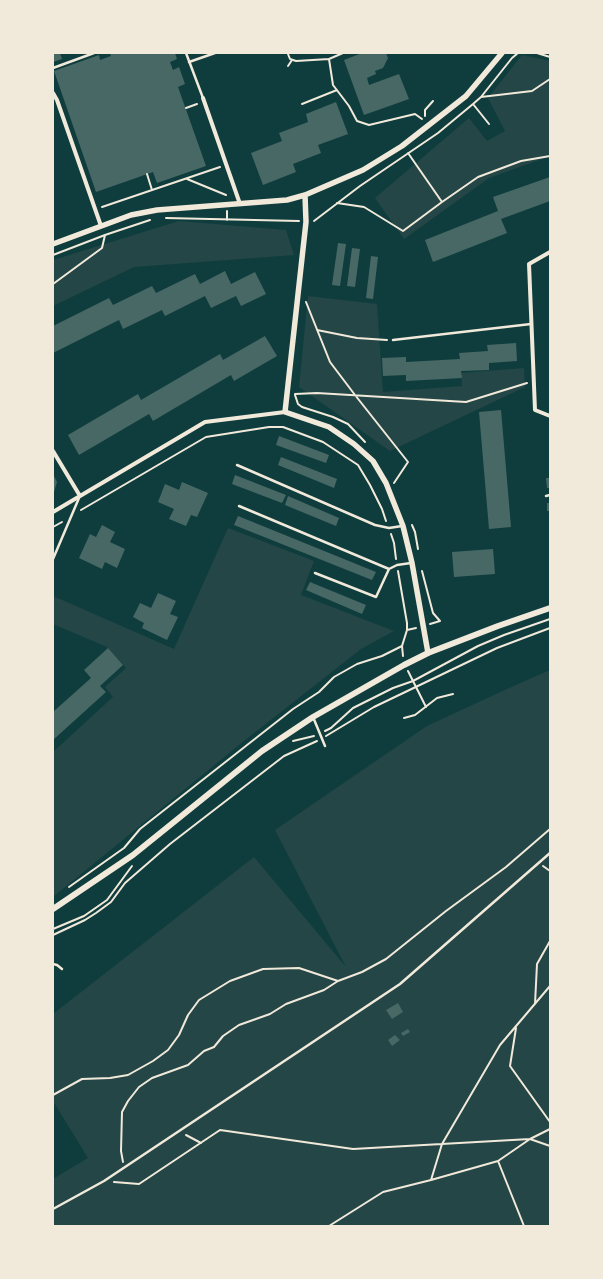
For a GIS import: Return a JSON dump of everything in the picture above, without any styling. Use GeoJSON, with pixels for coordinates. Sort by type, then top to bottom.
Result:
{"type":"FeatureCollection","features":[{"type":"Feature","properties":{"kind":"main road"},"geometry":{"type":"LineString","coordinates":[[53,909],[132,854],[262,751],[313,717],[428,653],[491,628],[550,608]]}},
{"type":"Feature","properties":{"kind":"street"},"geometry":{"type":"LineString","coordinates":[[53,244],[131,215],[157,210],[287,200],[305,196],[364,170],[402,146],[466,96],[502,53]]}},
{"type":"Feature","properties":{"kind":"street"},"geometry":{"type":"LineString","coordinates":[[53,92],[101,226]]}},
{"type":"Feature","properties":{"kind":"street"},"geometry":{"type":"LineString","coordinates":[[203,98],[240,204]]}},
{"type":"Feature","properties":{"kind":"street"},"geometry":{"type":"LineString","coordinates":[[285,412],[306,222],[305,196]]}},
{"type":"Feature","properties":{"kind":"street"},"geometry":{"type":"LineString","coordinates":[[550,252],[529,264],[535,410],[550,416]]}},
{"type":"Feature","properties":{"kind":"street"},"geometry":{"type":"LineString","coordinates":[[53,512],[205,422],[285,412],[328,427],[354,444],[373,461],[386,483],[403,526],[412,563],[428,653]]}},
{"type":"Feature","properties":{"kind":"street"},"geometry":{"type":"LineString","coordinates":[[53,451],[80,496]]}},
{"type":"Feature","properties":{"kind":"lane"},"geometry":{"type":"LineString","coordinates":[[53,68],[94,53]]}},
{"type":"Feature","properties":{"kind":"lane"},"geometry":{"type":"LineString","coordinates":[[186,53],[203,98]]}},
{"type":"Feature","properties":{"kind":"lane"},"geometry":{"type":"LineString","coordinates":[[189,62],[215,53]]}},
{"type":"Feature","properties":{"kind":"lane"},"geometry":{"type":"LineString","coordinates":[[393,340],[532,324]]}},
{"type":"Feature","properties":{"kind":"lane"},"geometry":{"type":"LineString","coordinates":[[237,465],[375,525],[388,528],[403,526]]}},
{"type":"Feature","properties":{"kind":"lane"},"geometry":{"type":"LineString","coordinates":[[53,558],[80,496]]}},
{"type":"Feature","properties":{"kind":"lane"},"geometry":{"type":"LineString","coordinates":[[239,506],[389,569]]}},
{"type":"Feature","properties":{"kind":"lane"},"geometry":{"type":"LineString","coordinates":[[315,573],[376,597],[389,569],[398,565],[412,563]]}},
{"type":"Feature","properties":{"kind":"lane"},"geometry":{"type":"LineString","coordinates":[[313,717],[325,746]]}},
{"type":"Feature","properties":{"kind":"lane"},"geometry":{"type":"LineString","coordinates":[[53,1209],[104,1181],[400,984],[550,853]]}},
{"type":"Feature","properties":{"kind":"lane"},"geometry":{"type":"LineString","coordinates":[[53,964],[57,964],[62,969]]}},
{"type":"Feature","properties":{"kind":"path"},"geometry":{"type":"LineString","coordinates":[[288,54],[290,59],[296,61],[329,60],[343,53]]}},
{"type":"Feature","properties":{"kind":"path"},"geometry":{"type":"LineString","coordinates":[[165,218],[314,221],[336,202],[438,133],[481,97],[512,58],[518,53]]}},
{"type":"Feature","properties":{"kind":"path"},"geometry":{"type":"LineString","coordinates":[[529,53],[537,53],[550,57]]}},
{"type":"Feature","properties":{"kind":"path"},"geometry":{"type":"LineString","coordinates":[[288,66],[292,60]]}},
{"type":"Feature","properties":{"kind":"path"},"geometry":{"type":"LineString","coordinates":[[329,60],[333,84],[357,121],[369,125],[415,114],[422,119]]}},
{"type":"Feature","properties":{"kind":"path"},"geometry":{"type":"LineString","coordinates":[[481,97],[532,91],[550,79]]}},
{"type":"Feature","properties":{"kind":"path"},"geometry":{"type":"LineString","coordinates":[[302,104],[337,90]]}},
{"type":"Feature","properties":{"kind":"path"},"geometry":{"type":"LineString","coordinates":[[425,116],[425,110],[433,101]]}},
{"type":"Feature","properties":{"kind":"path"},"geometry":{"type":"LineString","coordinates":[[186,108],[198,103]]}},
{"type":"Feature","properties":{"kind":"path"},"geometry":{"type":"LineString","coordinates":[[473,104],[489,124]]}},
{"type":"Feature","properties":{"kind":"path"},"geometry":{"type":"LineString","coordinates":[[408,153],[442,202]]}},
{"type":"Feature","properties":{"kind":"path"},"geometry":{"type":"LineString","coordinates":[[336,202],[364,207],[403,231],[478,177],[521,161],[550,156]]}},
{"type":"Feature","properties":{"kind":"path"},"geometry":{"type":"LineString","coordinates":[[102,207],[221,167]]}},
{"type":"Feature","properties":{"kind":"path"},"geometry":{"type":"LineString","coordinates":[[147,174],[152,190]]}},
{"type":"Feature","properties":{"kind":"path"},"geometry":{"type":"LineString","coordinates":[[187,179],[226,195]]}},
{"type":"Feature","properties":{"kind":"path"},"geometry":{"type":"LineString","coordinates":[[53,255],[157,218]]}},
{"type":"Feature","properties":{"kind":"path"},"geometry":{"type":"LineString","coordinates":[[53,284],[102,248],[106,235]]}},
{"type":"Feature","properties":{"kind":"path"},"geometry":{"type":"LineString","coordinates":[[304,299],[330,362],[408,462],[394,483]]}},
{"type":"Feature","properties":{"kind":"path"},"geometry":{"type":"LineString","coordinates":[[317,330],[357,338],[393,340]]}},
{"type":"Feature","properties":{"kind":"path"},"geometry":{"type":"LineString","coordinates":[[295,394],[317,393],[466,402],[534,380]]}},
{"type":"Feature","properties":{"kind":"path"},"geometry":{"type":"LineString","coordinates":[[53,527],[206,437],[283,426],[317,439],[358,465],[382,509],[394,543],[407,623],[407,630],[402,646],[404,665],[426,707]]}},
{"type":"Feature","properties":{"kind":"path"},"geometry":{"type":"LineString","coordinates":[[288,743],[320,734],[330,728],[353,708],[393,688],[413,681],[478,646],[550,619]]}},
{"type":"Feature","properties":{"kind":"path"},"geometry":{"type":"LineString","coordinates":[[53,935],[85,920],[111,902],[125,883],[170,844],[284,756],[322,738],[374,707],[415,687],[497,648],[550,628]]}},
{"type":"Feature","properties":{"kind":"path"},"geometry":{"type":"LineString","coordinates":[[66,889],[124,848],[140,829],[292,710],[318,692],[334,677],[357,664],[382,656],[402,646]]}},
{"type":"Feature","properties":{"kind":"path"},"geometry":{"type":"LineString","coordinates":[[404,718],[415,715],[437,698],[453,694]]}},
{"type":"Feature","properties":{"kind":"path"},"geometry":{"type":"LineString","coordinates":[[124,1167],[121,1151],[122,1112],[128,1101],[139,1087],[152,1078],[188,1065],[204,1051],[214,1047],[223,1036],[239,1025],[270,1014],[286,1004],[324,990],[338,981],[362,972],[386,959],[446,911],[506,867],[550,829]]}},
{"type":"Feature","properties":{"kind":"path"},"geometry":{"type":"LineString","coordinates":[[53,929],[84,916],[106,900],[132,866]]}},
{"type":"Feature","properties":{"kind":"path"},"geometry":{"type":"LineString","coordinates":[[535,1004],[537,964],[550,941]]}},
{"type":"Feature","properties":{"kind":"path"},"geometry":{"type":"LineString","coordinates":[[53,1095],[82,1079],[110,1078],[128,1074],[153,1061],[168,1050],[179,1036],[188,1014],[199,1000],[230,981],[263,969],[299,968],[338,981]]}},
{"type":"Feature","properties":{"kind":"path"},"geometry":{"type":"LineString","coordinates":[[431,1180],[442,1144],[500,1045],[550,986]]}},
{"type":"Feature","properties":{"kind":"path"},"geometry":{"type":"LineString","coordinates":[[516,1027],[510,1066],[550,1122]]}},
{"type":"Feature","properties":{"kind":"path"},"geometry":{"type":"LineString","coordinates":[[329,1226],[383,1192],[498,1161],[530,1139],[550,1129]]}},
{"type":"Feature","properties":{"kind":"path"},"geometry":{"type":"LineString","coordinates":[[104,1181],[139,1184],[220,1130],[353,1149],[530,1139],[550,1146]]}},
{"type":"Feature","properties":{"kind":"path"},"geometry":{"type":"LineString","coordinates":[[178,1131],[201,1143]]}},
{"type":"Feature","properties":{"kind":"path"},"geometry":{"type":"LineString","coordinates":[[498,1161],[524,1226]]}},
{"type":"Feature","properties":{"kind":"shaded area"},"geometry":{"type":"Polygon","coordinates":[[[522,55],[550,61],[550,156],[489,178],[404,239],[375,198],[469,118],[487,141],[505,131],[488,98],[522,55]]]}},
{"type":"Feature","properties":{"kind":"shaded area"},"geometry":{"type":"Polygon","coordinates":[[[179,221],[286,230],[294,255],[134,267],[53,306],[53,260],[179,221]]]}},
{"type":"Feature","properties":{"kind":"shaded area"},"geometry":{"type":"Polygon","coordinates":[[[308,296],[377,304],[383,392],[462,386],[461,373],[524,368],[525,387],[390,451],[299,387],[308,296]]]}},
{"type":"Feature","properties":{"kind":"shaded area"},"geometry":{"type":"Polygon","coordinates":[[[228,528],[314,561],[301,595],[394,631],[361,649],[244,741],[53,897],[53,752],[113,697],[105,687],[126,668],[107,647],[53,624],[53,596],[174,649],[228,528]]]}},
{"type":"Feature","properties":{"kind":"shaded area"},"geometry":{"type":"Polygon","coordinates":[[[550,670],[550,1226],[53,1226],[53,1179],[88,1158],[53,1101],[53,1014],[254,857],[346,967],[275,830],[427,726],[550,670]]]}},
{"type":"Feature","properties":{"kind":"building"},"geometry":{"type":"Polygon","coordinates":[[[53,53],[60,53],[62,59],[53,62],[53,53]]]}},
{"type":"Feature","properties":{"kind":"building"},"geometry":{"type":"Polygon","coordinates":[[[110,53],[175,53],[177,59],[170,62],[173,70],[179,67],[185,84],[178,87],[206,166],[157,183],[153,172],[96,192],[54,71],[99,55],[100,60],[111,56],[110,53]]]}},
{"type":"Feature","properties":{"kind":"building"},"geometry":{"type":"Polygon","coordinates":[[[362,53],[386,53],[388,58],[383,68],[375,71],[376,74],[367,78],[369,85],[399,74],[409,99],[364,115],[344,60],[362,53]]]}},
{"type":"Feature","properties":{"kind":"building"},"geometry":{"type":"Polygon","coordinates":[[[336,102],[348,134],[318,145],[321,153],[293,164],[296,172],[263,185],[251,153],[282,141],[279,133],[308,122],[306,114],[336,102]]]}},
{"type":"Feature","properties":{"kind":"building"},"geometry":{"type":"Polygon","coordinates":[[[550,177],[550,201],[501,219],[507,233],[433,262],[425,240],[498,211],[493,197],[550,177]]]}},
{"type":"Feature","properties":{"kind":"building"},"geometry":{"type":"Polygon","coordinates":[[[338,243],[346,244],[340,286],[332,285],[338,243]]]}},
{"type":"Feature","properties":{"kind":"building"},"geometry":{"type":"Polygon","coordinates":[[[352,248],[360,249],[355,287],[347,286],[352,248]]]}},
{"type":"Feature","properties":{"kind":"building"},"geometry":{"type":"Polygon","coordinates":[[[371,256],[378,257],[373,299],[366,298],[371,256]]]}},
{"type":"Feature","properties":{"kind":"building"},"geometry":{"type":"Polygon","coordinates":[[[225,271],[231,284],[255,272],[266,294],[241,306],[236,296],[211,308],[205,296],[165,316],[162,310],[123,329],[119,320],[53,353],[53,326],[109,298],[113,305],[152,286],[156,293],[195,274],[200,284],[225,271]]]}},
{"type":"Feature","properties":{"kind":"building"},"geometry":{"type":"Polygon","coordinates":[[[265,336],[277,356],[234,381],[231,375],[153,421],[149,414],[79,455],[68,435],[138,394],[141,400],[220,354],[223,360],[265,336]]]}},
{"type":"Feature","properties":{"kind":"building"},"geometry":{"type":"Polygon","coordinates":[[[516,343],[517,361],[489,363],[489,370],[461,371],[462,378],[406,381],[406,375],[383,376],[382,358],[406,357],[406,362],[460,359],[459,353],[488,351],[487,345],[516,343]]]}},
{"type":"Feature","properties":{"kind":"building"},"geometry":{"type":"Polygon","coordinates":[[[501,410],[511,527],[489,529],[479,412],[501,410]]]}},
{"type":"Feature","properties":{"kind":"building"},"geometry":{"type":"Polygon","coordinates":[[[279,436],[329,455],[326,463],[276,445],[279,436]]]}},
{"type":"Feature","properties":{"kind":"building"},"geometry":{"type":"Polygon","coordinates":[[[281,457],[337,479],[334,488],[278,465],[281,457]]]}},
{"type":"Feature","properties":{"kind":"building"},"geometry":{"type":"Polygon","coordinates":[[[53,474],[57,482],[53,493],[53,474]]]}},
{"type":"Feature","properties":{"kind":"building"},"geometry":{"type":"Polygon","coordinates":[[[235,475],[286,495],[282,503],[232,484],[235,475]]]}},
{"type":"Feature","properties":{"kind":"building"},"geometry":{"type":"Polygon","coordinates":[[[546,478],[550,478],[550,488],[547,488],[546,478]]]}},
{"type":"Feature","properties":{"kind":"building"},"geometry":{"type":"Polygon","coordinates":[[[182,482],[208,493],[197,517],[191,515],[186,526],[169,519],[174,509],[158,502],[165,484],[179,490],[182,482]]]}},
{"type":"Feature","properties":{"kind":"building"},"geometry":{"type":"Polygon","coordinates":[[[288,496],[339,518],[336,526],[285,505],[288,496]]]}},
{"type":"Feature","properties":{"kind":"building"},"geometry":{"type":"Polygon","coordinates":[[[547,503],[550,503],[550,511],[547,511],[547,503]]]}},
{"type":"Feature","properties":{"kind":"building"},"geometry":{"type":"Polygon","coordinates":[[[238,516],[376,572],[372,580],[234,525],[238,516]]]}},
{"type":"Feature","properties":{"kind":"building"},"geometry":{"type":"Polygon","coordinates":[[[102,525],[115,532],[110,542],[125,549],[117,568],[105,562],[102,569],[79,558],[90,534],[96,537],[102,525]]]}},
{"type":"Feature","properties":{"kind":"building"},"geometry":{"type":"Polygon","coordinates":[[[493,549],[495,574],[454,577],[452,552],[493,549]]]}},
{"type":"Feature","properties":{"kind":"building"},"geometry":{"type":"Polygon","coordinates":[[[310,582],[366,605],[362,614],[306,590],[310,582]]]}},
{"type":"Feature","properties":{"kind":"building"},"geometry":{"type":"Polygon","coordinates":[[[158,593],[176,601],[170,614],[178,617],[167,640],[142,628],[144,623],[133,617],[140,603],[151,608],[158,593]]]}},
{"type":"Feature","properties":{"kind":"building"},"geometry":{"type":"Polygon","coordinates":[[[108,648],[123,665],[100,686],[106,692],[53,740],[53,712],[91,678],[84,670],[108,648]]]}},
{"type":"Feature","properties":{"kind":"building"},"geometry":{"type":"Polygon","coordinates":[[[398,1003],[403,1012],[392,1019],[386,1010],[398,1003]]]}},
{"type":"Feature","properties":{"kind":"building"},"geometry":{"type":"Polygon","coordinates":[[[408,1029],[410,1032],[403,1036],[401,1033],[408,1029]]]}},
{"type":"Feature","properties":{"kind":"building"},"geometry":{"type":"Polygon","coordinates":[[[395,1035],[400,1040],[392,1046],[388,1040],[395,1035]]]}}]}
